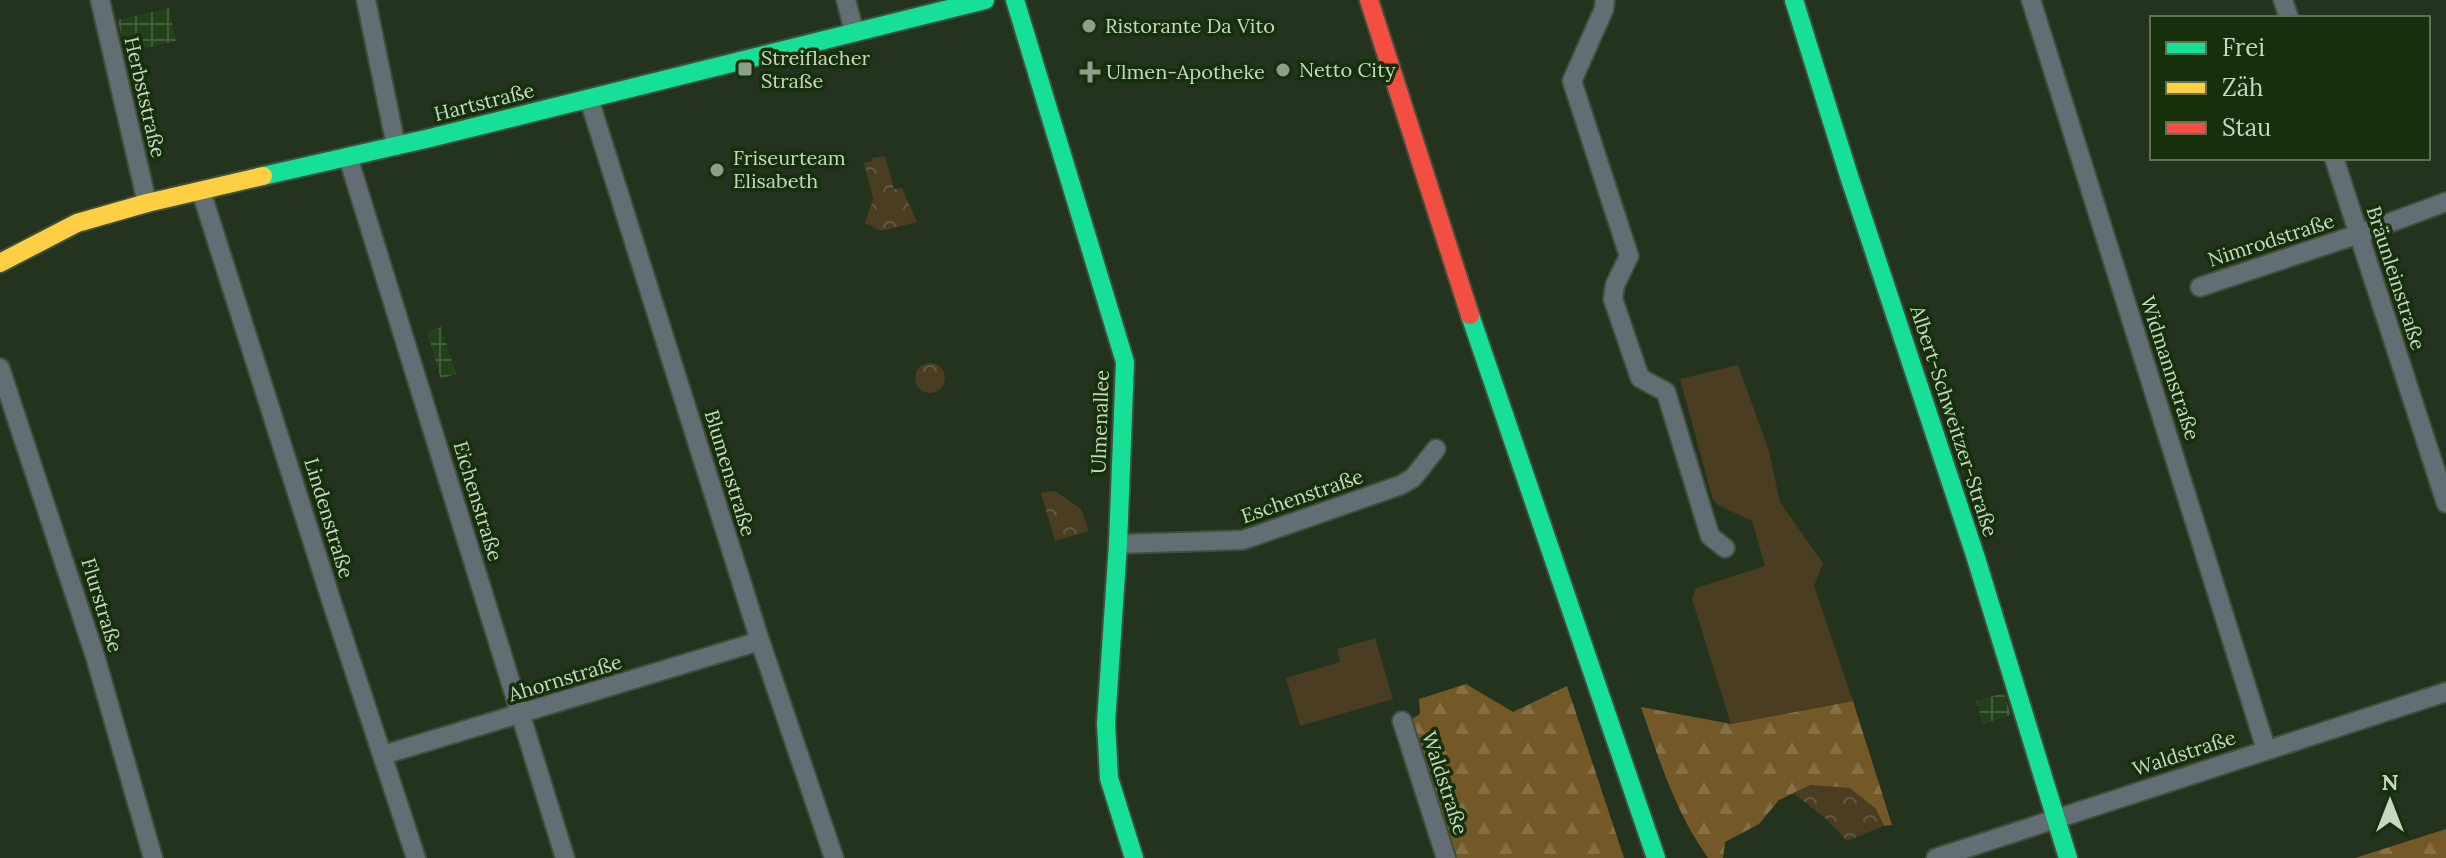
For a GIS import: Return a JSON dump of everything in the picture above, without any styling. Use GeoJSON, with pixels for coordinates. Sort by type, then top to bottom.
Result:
{"type":"FeatureCollection","features":[{"type":"Feature","properties":{"kind":"street","name":"Herbststraße"},"geometry":{"type":"LineString","coordinates":[[100,0],[147,203]]}},
{"type":"Feature","properties":{"kind":"street"},"geometry":{"type":"LineString","coordinates":[[366,0],[396,146]]}},
{"type":"Feature","properties":{"kind":"street"},"geometry":{"type":"LineString","coordinates":[[846,0],[854,31]]}},
{"type":"Feature","properties":{"kind":"street","name":"Hartstraße"},"geometry":{"type":"LineString","coordinates":[[0,263],[71,225],[147,203],[396,146],[985,0]]}},
{"type":"Feature","properties":{"kind":"street","name":"Ulmenallee"},"geometry":{"type":"LineString","coordinates":[[1015,0],[1125,362],[1118,544],[1106,723],[1109,778],[1134,858]]}},
{"type":"Feature","properties":{"kind":"street"},"geometry":{"type":"LineString","coordinates":[[1369,0],[1459,281],[1656,858]]}},
{"type":"Feature","properties":{"kind":"street"},"geometry":{"type":"LineString","coordinates":[[1605,0],[1604,9],[1572,81],[1629,256],[1615,285],[1613,299],[1640,378],[1666,392],[1710,536],[1725,548]]}},
{"type":"Feature","properties":{"kind":"street","name":"Albert-Schweitzer-Straße"},"geometry":{"type":"LineString","coordinates":[[1794,0],[1975,555],[2068,858]]}},
{"type":"Feature","properties":{"kind":"street","name":"Widmannstraße"},"geometry":{"type":"LineString","coordinates":[[2031,0],[2266,749]]}},
{"type":"Feature","properties":{"kind":"street","name":"Blumenstraße"},"geometry":{"type":"LineString","coordinates":[[589,99],[760,641],[834,858]]}},
{"type":"Feature","properties":{"kind":"street","name":"Eichenstraße"},"geometry":{"type":"LineString","coordinates":[[348,157],[565,858]]}},
{"type":"Feature","properties":{"kind":"street","name":"Bräunleinstraße"},"geometry":{"type":"LineString","coordinates":[[2335,160],[2446,503]]}},
{"type":"Feature","properties":{"kind":"street","name":"Lindenstraße"},"geometry":{"type":"LineString","coordinates":[[201,191],[416,858]]}},
{"type":"Feature","properties":{"kind":"street","name":"Nimrodstraße"},"geometry":{"type":"LineString","coordinates":[[2200,287],[2446,202]]}},
{"type":"Feature","properties":{"kind":"street","name":"Flurstraße"},"geometry":{"type":"LineString","coordinates":[[0,368],[91,643],[153,858]]}},
{"type":"Feature","properties":{"kind":"street","name":"Eschenstraße"},"geometry":{"type":"LineString","coordinates":[[1118,544],[1243,540],[1401,485],[1413,478],[1436,449]]}},
{"type":"Feature","properties":{"kind":"street","name":"Ahornstraße"},"geometry":{"type":"LineString","coordinates":[[383,755],[760,641]]}},
{"type":"Feature","properties":{"kind":"street","name":"Waldstraße"},"geometry":{"type":"LineString","coordinates":[[1936,858],[2446,692]]}},
{"type":"Feature","properties":{"kind":"street","name":"Waldstraße"},"geometry":{"type":"LineString","coordinates":[[1402,721],[1446,858]]}},
{"type":"Feature","properties":{"kind":"shaded area"},"geometry":{"type":"Polygon","coordinates":[[[169,8],[176,41],[125,53],[118,20],[169,8]]]}},
{"type":"Feature","properties":{"kind":"shaded area"},"geometry":{"type":"Polygon","coordinates":[[[441,327],[456,374],[441,379],[427,332],[441,327]]]}},
{"type":"Feature","properties":{"kind":"shaded area"},"geometry":{"type":"Polygon","coordinates":[[[2004,693],[2011,715],[1983,724],[1976,701],[2004,693]]]}},
{"type":"Feature","properties":{"kind":"green space"},"geometry":{"type":"Polygon","coordinates":[[[885,156],[894,189],[902,188],[917,222],[881,231],[865,223],[873,199],[864,163],[885,156]]]}},
{"type":"Feature","properties":{"kind":"green space"},"geometry":{"type":"Polygon","coordinates":[[[930,363],[941,367],[945,378],[941,389],[930,393],[919,389],[915,378],[919,367],[930,363]]]}},
{"type":"Feature","properties":{"kind":"green space"},"geometry":{"type":"Polygon","coordinates":[[[1738,365],[1769,451],[1780,502],[1823,563],[1814,586],[1853,701],[1731,724],[1692,599],[1696,588],[1765,566],[1752,521],[1713,500],[1680,379],[1738,365]]]}},
{"type":"Feature","properties":{"kind":"green space"},"geometry":{"type":"Polygon","coordinates":[[[1055,491],[1081,509],[1089,531],[1055,541],[1041,493],[1055,491]]]}},
{"type":"Feature","properties":{"kind":"green space"},"geometry":{"type":"Polygon","coordinates":[[[1375,638],[1393,699],[1300,726],[1286,678],[1340,662],[1337,649],[1375,638]]]}},
{"type":"Feature","properties":{"kind":"green space"},"geometry":{"type":"Polygon","coordinates":[[[1466,684],[1513,712],[1567,686],[1624,858],[1457,858],[1412,719],[1420,714],[1419,699],[1466,684]]]}},
{"type":"Feature","properties":{"kind":"green space"},"geometry":{"type":"Polygon","coordinates":[[[1853,701],[1892,825],[1884,826],[1875,808],[1811,785],[1779,800],[1759,824],[1725,842],[1723,858],[1708,858],[1677,804],[1641,707],[1731,724],[1853,701]]]}},
{"type":"Feature","properties":{"kind":"green space"},"geometry":{"type":"Polygon","coordinates":[[[1811,785],[1850,788],[1875,808],[1884,826],[1847,841],[1825,818],[1793,793],[1811,785]]]}},
{"type":"Feature","properties":{"kind":"green space"},"geometry":{"type":"Polygon","coordinates":[[[2446,829],[2446,858],[2355,858],[2446,829]]]}},
{"type":"Feature","properties":{"kind":"traffic: fast"},"geometry":{"type":"LineString","coordinates":[[263,176],[426,139],[985,0]]}},
{"type":"Feature","properties":{"kind":"traffic: fast"},"geometry":{"type":"LineString","coordinates":[[1015,0],[1125,362],[1118,544],[1106,723],[1109,778],[1134,858]]}},
{"type":"Feature","properties":{"kind":"traffic: fast"},"geometry":{"type":"LineString","coordinates":[[1794,0],[1975,555],[2068,858]]}},
{"type":"Feature","properties":{"kind":"traffic: fast"},"geometry":{"type":"LineString","coordinates":[[1470,315],[1656,858]]}},
{"type":"Feature","properties":{"kind":"traffic: slow"},"geometry":{"type":"LineString","coordinates":[[0,263],[77,223],[263,176]]}},
{"type":"Feature","properties":{"kind":"traffic: jam"},"geometry":{"type":"LineString","coordinates":[[1369,0],[1470,315]]}},
{"type":"Feature","properties":{"kind":"place","name":"Ristorante Da Vito"},"geometry":{"type":"Point","coordinates":[1089,26]}},
{"type":"Feature","properties":{"kind":"place","name":"Streiflacher Straße"},"geometry":{"type":"Point","coordinates":[745,69]}},
{"type":"Feature","properties":{"kind":"place","name":"Netto City"},"geometry":{"type":"Point","coordinates":[1283,70]}},
{"type":"Feature","properties":{"kind":"place","name":"Ulmen-Apotheke"},"geometry":{"type":"Point","coordinates":[1090,72]}},
{"type":"Feature","properties":{"kind":"place","name":"Friseurteam Elisabeth"},"geometry":{"type":"Point","coordinates":[717,170]}}]}
